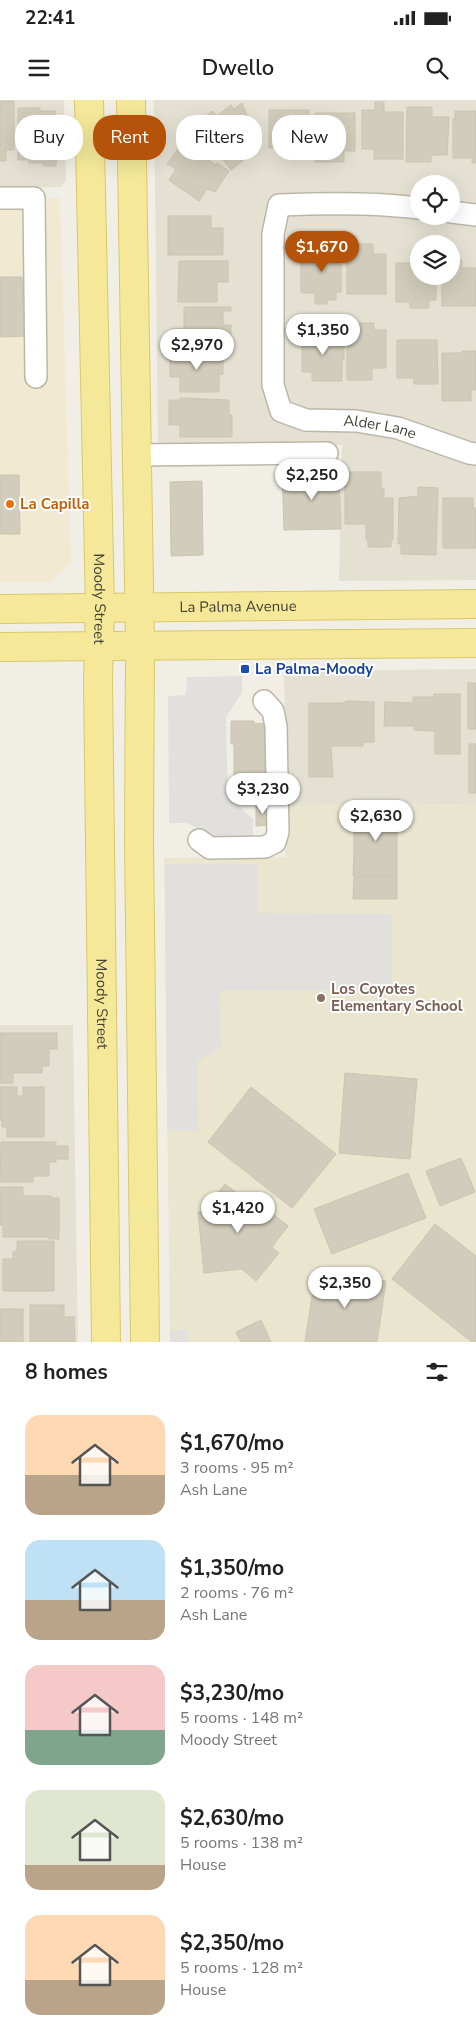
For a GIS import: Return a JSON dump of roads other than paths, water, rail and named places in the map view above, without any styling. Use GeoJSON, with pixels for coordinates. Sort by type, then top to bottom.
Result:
{"type":"FeatureCollection","features":[{"type":"Feature","properties":{"kind":"main road","name":"Moody Street"},"geometry":{"type":"LineString","coordinates":[[89,100],[100,608],[98,680],[106,1342]]}},
{"type":"Feature","properties":{"kind":"main road"},"geometry":{"type":"LineString","coordinates":[[131,100],[140,646],[139,842],[145,1342]]}},
{"type":"Feature","properties":{"kind":"main road","name":"La Palma Avenue"},"geometry":{"type":"LineString","coordinates":[[0,609],[476,604]]}},
{"type":"Feature","properties":{"kind":"main road"},"geometry":{"type":"LineString","coordinates":[[0,647],[476,643]]}},
{"type":"Feature","properties":{"kind":"main road"},"geometry":{"type":"LineString","coordinates":[[104,1097],[142,1097]]}},
{"type":"Feature","properties":{"kind":"street"},"geometry":{"type":"LineString","coordinates":[[0,198],[34,198],[36,377]]}},
{"type":"Feature","properties":{"kind":"street","name":"Alder Lane"},"geometry":{"type":"LineString","coordinates":[[410,207],[386,205],[279,205],[273,234],[273,384],[281,411],[306,420],[356,421],[398,428],[476,454]]}},
{"type":"Feature","properties":{"kind":"street"},"geometry":{"type":"LineString","coordinates":[[460,213],[476,215]]}},
{"type":"Feature","properties":{"kind":"street"},"geometry":{"type":"LineString","coordinates":[[136,454],[327,453]]}},
{"type":"Feature","properties":{"kind":"street"},"geometry":{"type":"LineString","coordinates":[[200,840],[210,848],[265,847],[275,842],[278,832],[276,726],[273,711],[264,701]]}},
{"type":"Feature","properties":{"kind":"place","name":"La Capilla"},"geometry":{"type":"Point","coordinates":[10,504]}},
{"type":"Feature","properties":{"kind":"place","name":"La Palma-Moody"},"geometry":{"type":"Point","coordinates":[245,669]}},
{"type":"Feature","properties":{"kind":"place","name":"Los Coyotes Elementary School"},"geometry":{"type":"Point","coordinates":[321,998]}}]}
